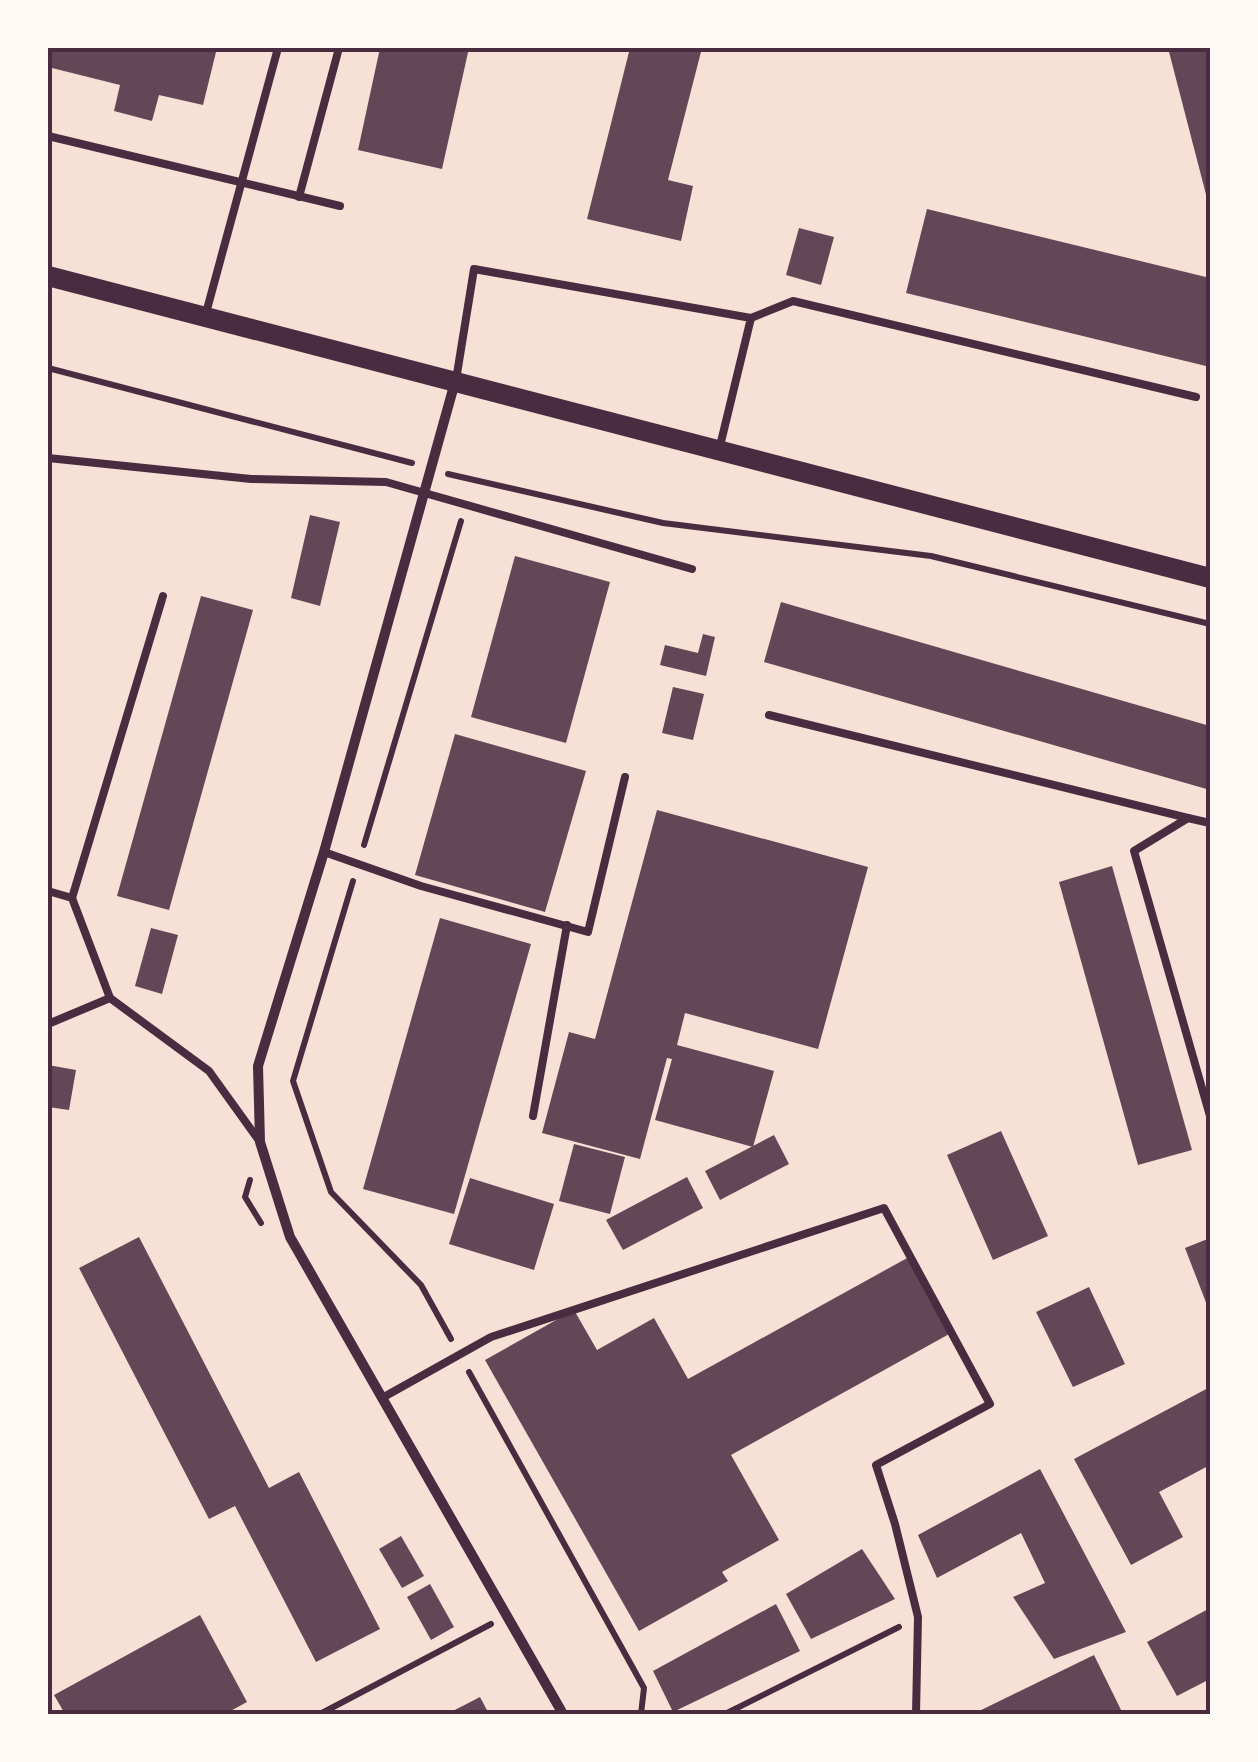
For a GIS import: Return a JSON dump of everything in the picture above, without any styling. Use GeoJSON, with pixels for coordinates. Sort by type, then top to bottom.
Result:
{"type":"FeatureCollection","features":[{"type":"Feature","properties":{"kind":"main road"},"geometry":{"type":"LineString","coordinates":[[48,276],[1210,578]]}},
{"type":"Feature","properties":{"kind":"street"},"geometry":{"type":"LineString","coordinates":[[456,382],[324,852],[258,1066],[260,1142],[290,1237],[562,1714]]}},
{"type":"Feature","properties":{"kind":"lane"},"geometry":{"type":"LineString","coordinates":[[205,317],[278,48]]}},
{"type":"Feature","properties":{"kind":"lane"},"geometry":{"type":"LineString","coordinates":[[299,197],[339,48]]}},
{"type":"Feature","properties":{"kind":"lane"},"geometry":{"type":"LineString","coordinates":[[48,136],[340,206]]}},
{"type":"Feature","properties":{"kind":"lane"},"geometry":{"type":"LineString","coordinates":[[456,382],[474,269],[750,318],[792,300],[1196,396]]}},
{"type":"Feature","properties":{"kind":"lane"},"geometry":{"type":"LineString","coordinates":[[719,451],[750,318]]}},
{"type":"Feature","properties":{"kind":"lane"},"geometry":{"type":"LineString","coordinates":[[48,458],[250,479],[386,482],[692,570]]}},
{"type":"Feature","properties":{"kind":"lane"},"geometry":{"type":"LineString","coordinates":[[164,596],[72,898],[110,998],[209,1072],[260,1142]]}},
{"type":"Feature","properties":{"kind":"lane"},"geometry":{"type":"LineString","coordinates":[[769,715],[1210,823]]}},
{"type":"Feature","properties":{"kind":"lane"},"geometry":{"type":"LineString","coordinates":[[324,852],[421,886],[588,932],[626,778]]}},
{"type":"Feature","properties":{"kind":"lane"},"geometry":{"type":"LineString","coordinates":[[1188,818],[1134,851],[1210,1116]]}},
{"type":"Feature","properties":{"kind":"lane"},"geometry":{"type":"LineString","coordinates":[[48,891],[72,898]]}},
{"type":"Feature","properties":{"kind":"lane"},"geometry":{"type":"LineString","coordinates":[[532,1116],[567,925]]}},
{"type":"Feature","properties":{"kind":"lane"},"geometry":{"type":"LineString","coordinates":[[48,1024],[110,998]]}},
{"type":"Feature","properties":{"kind":"lane"},"geometry":{"type":"LineString","coordinates":[[382,1398],[491,1337],[884,1208],[990,1404],[876,1465],[918,1617],[916,1714]]}},
{"type":"Feature","properties":{"kind":"path"},"geometry":{"type":"LineString","coordinates":[[48,368],[472,482],[663,523],[932,556],[1210,624]]}},
{"type":"Feature","properties":{"kind":"path"},"geometry":{"type":"LineString","coordinates":[[472,482],[294,1081],[331,1192],[420,1284],[644,1688],[642,1714]]}},
{"type":"Feature","properties":{"kind":"path"},"geometry":{"type":"LineString","coordinates":[[724,1714],[918,1617]]}},
{"type":"Feature","properties":{"kind":"path"},"geometry":{"type":"LineString","coordinates":[[320,1714],[492,1624]]}},
{"type":"Feature","properties":{"kind":"path"},"geometry":{"type":"LineString","coordinates":[[339,1714],[343,1702]]}},
{"type":"Feature","properties":{"kind":"building"},"geometry":{"type":"Polygon","coordinates":[[[48,48],[217,48],[203,105],[159,95],[152,121],[114,111],[120,85],[48,67],[48,48]]]}},
{"type":"Feature","properties":{"kind":"building"},"geometry":{"type":"Polygon","coordinates":[[[380,48],[469,48],[442,169],[358,150],[380,48]]]}},
{"type":"Feature","properties":{"kind":"building"},"geometry":{"type":"Polygon","coordinates":[[[630,48],[702,48],[668,180],[693,186],[681,241],[587,219],[630,48]]]}},
{"type":"Feature","properties":{"kind":"building"},"geometry":{"type":"Polygon","coordinates":[[[1168,48],[1210,48],[1210,206],[1209,206],[1168,48]]]}},
{"type":"Feature","properties":{"kind":"building"},"geometry":{"type":"Polygon","coordinates":[[[927,209],[1210,278],[1210,367],[906,293],[927,209]]]}},
{"type":"Feature","properties":{"kind":"building"},"geometry":{"type":"Polygon","coordinates":[[[799,228],[834,237],[821,285],[786,275],[799,228]]]}},
{"type":"Feature","properties":{"kind":"building"},"geometry":{"type":"Polygon","coordinates":[[[310,515],[340,522],[320,606],[291,598],[310,515]]]}},
{"type":"Feature","properties":{"kind":"building"},"geometry":{"type":"Polygon","coordinates":[[[515,556],[610,582],[566,743],[471,717],[515,556]]]}},
{"type":"Feature","properties":{"kind":"building"},"geometry":{"type":"Polygon","coordinates":[[[201,596],[253,610],[169,910],[117,896],[201,596]]]}},
{"type":"Feature","properties":{"kind":"building"},"geometry":{"type":"Polygon","coordinates":[[[781,602],[1210,726],[1210,790],[764,662],[781,602]]]}},
{"type":"Feature","properties":{"kind":"building"},"geometry":{"type":"Polygon","coordinates":[[[703,634],[715,637],[706,676],[660,665],[665,645],[698,653],[703,634]]]}},
{"type":"Feature","properties":{"kind":"building"},"geometry":{"type":"Polygon","coordinates":[[[673,687],[704,694],[693,740],[662,733],[673,687]]]}},
{"type":"Feature","properties":{"kind":"building"},"geometry":{"type":"Polygon","coordinates":[[[455,734],[586,771],[545,912],[415,875],[455,734]]]}},
{"type":"Feature","properties":{"kind":"building"},"geometry":{"type":"Polygon","coordinates":[[[657,810],[868,867],[818,1049],[685,1013],[677,1045],[774,1071],[753,1147],[655,1120],[672,1059],[667,1058],[640,1159],[542,1133],[569,1032],[595,1039],[657,810]]]}},
{"type":"Feature","properties":{"kind":"building"},"geometry":{"type":"Polygon","coordinates":[[[1112,866],[1192,1150],[1138,1165],[1059,882],[1112,866]]]}},
{"type":"Feature","properties":{"kind":"building"},"geometry":{"type":"Polygon","coordinates":[[[440,918],[531,944],[454,1214],[363,1189],[440,918]]]}},
{"type":"Feature","properties":{"kind":"building"},"geometry":{"type":"Polygon","coordinates":[[[151,928],[178,935],[162,994],[135,986],[151,928]]]}},
{"type":"Feature","properties":{"kind":"building"},"geometry":{"type":"Polygon","coordinates":[[[48,1065],[76,1070],[69,1110],[48,1107],[48,1065]]]}},
{"type":"Feature","properties":{"kind":"building"},"geometry":{"type":"Polygon","coordinates":[[[1001,1131],[1048,1236],[993,1260],[947,1155],[1001,1131]]]}},
{"type":"Feature","properties":{"kind":"building"},"geometry":{"type":"Polygon","coordinates":[[[774,1135],[789,1164],[720,1200],[705,1171],[774,1135]]]}},
{"type":"Feature","properties":{"kind":"building"},"geometry":{"type":"Polygon","coordinates":[[[574,1144],[625,1157],[610,1214],[559,1201],[574,1144]]]}},
{"type":"Feature","properties":{"kind":"building"},"geometry":{"type":"Polygon","coordinates":[[[687,1177],[703,1208],[623,1250],[606,1220],[687,1177]]]}},
{"type":"Feature","properties":{"kind":"building"},"geometry":{"type":"Polygon","coordinates":[[[470,1178],[554,1204],[534,1270],[449,1244],[470,1178]]]}},
{"type":"Feature","properties":{"kind":"building"},"geometry":{"type":"Polygon","coordinates":[[[139,1237],[269,1488],[299,1472],[380,1629],[316,1662],[235,1506],[209,1519],[79,1268],[139,1237]]]}},
{"type":"Feature","properties":{"kind":"building"},"geometry":{"type":"Polygon","coordinates":[[[1210,1238],[1210,1303],[1207,1305],[1185,1248],[1210,1238]]]}},
{"type":"Feature","properties":{"kind":"building"},"geometry":{"type":"Polygon","coordinates":[[[909,1257],[951,1333],[731,1455],[779,1540],[722,1572],[728,1581],[639,1631],[485,1360],[574,1310],[597,1350],[654,1318],[688,1379],[909,1257]]]}},
{"type":"Feature","properties":{"kind":"building"},"geometry":{"type":"Polygon","coordinates":[[[1089,1287],[1125,1364],[1073,1387],[1036,1312],[1089,1287]]]}},
{"type":"Feature","properties":{"kind":"building"},"geometry":{"type":"Polygon","coordinates":[[[1210,1387],[1210,1465],[1159,1492],[1183,1537],[1131,1565],[1074,1459],[1210,1387]]]}},
{"type":"Feature","properties":{"kind":"building"},"geometry":{"type":"Polygon","coordinates":[[[1040,1469],[1126,1632],[1054,1659],[1013,1597],[1045,1583],[1021,1533],[937,1578],[918,1535],[1040,1469]]]}},
{"type":"Feature","properties":{"kind":"building"},"geometry":{"type":"Polygon","coordinates":[[[401,1536],[424,1576],[402,1588],[379,1549],[401,1536]]]}},
{"type":"Feature","properties":{"kind":"building"},"geometry":{"type":"Polygon","coordinates":[[[862,1549],[895,1599],[811,1639],[786,1594],[862,1549]]]}},
{"type":"Feature","properties":{"kind":"building"},"geometry":{"type":"Polygon","coordinates":[[[430,1584],[454,1627],[431,1640],[407,1597],[430,1584]]]}},
{"type":"Feature","properties":{"kind":"building"},"geometry":{"type":"Polygon","coordinates":[[[776,1604],[800,1651],[673,1712],[653,1671],[776,1604]]]}},
{"type":"Feature","properties":{"kind":"building"},"geometry":{"type":"Polygon","coordinates":[[[1210,1608],[1210,1679],[1177,1696],[1147,1642],[1210,1608]]]}},
{"type":"Feature","properties":{"kind":"building"},"geometry":{"type":"Polygon","coordinates":[[[200,1615],[247,1702],[225,1714],[65,1714],[54,1695],[200,1615]]]}},
{"type":"Feature","properties":{"kind":"building"},"geometry":{"type":"Polygon","coordinates":[[[1094,1655],[1123,1714],[973,1714],[1094,1655]]]}},
{"type":"Feature","properties":{"kind":"building"},"geometry":{"type":"Polygon","coordinates":[[[480,1697],[489,1714],[447,1714],[480,1697]]]}}]}
